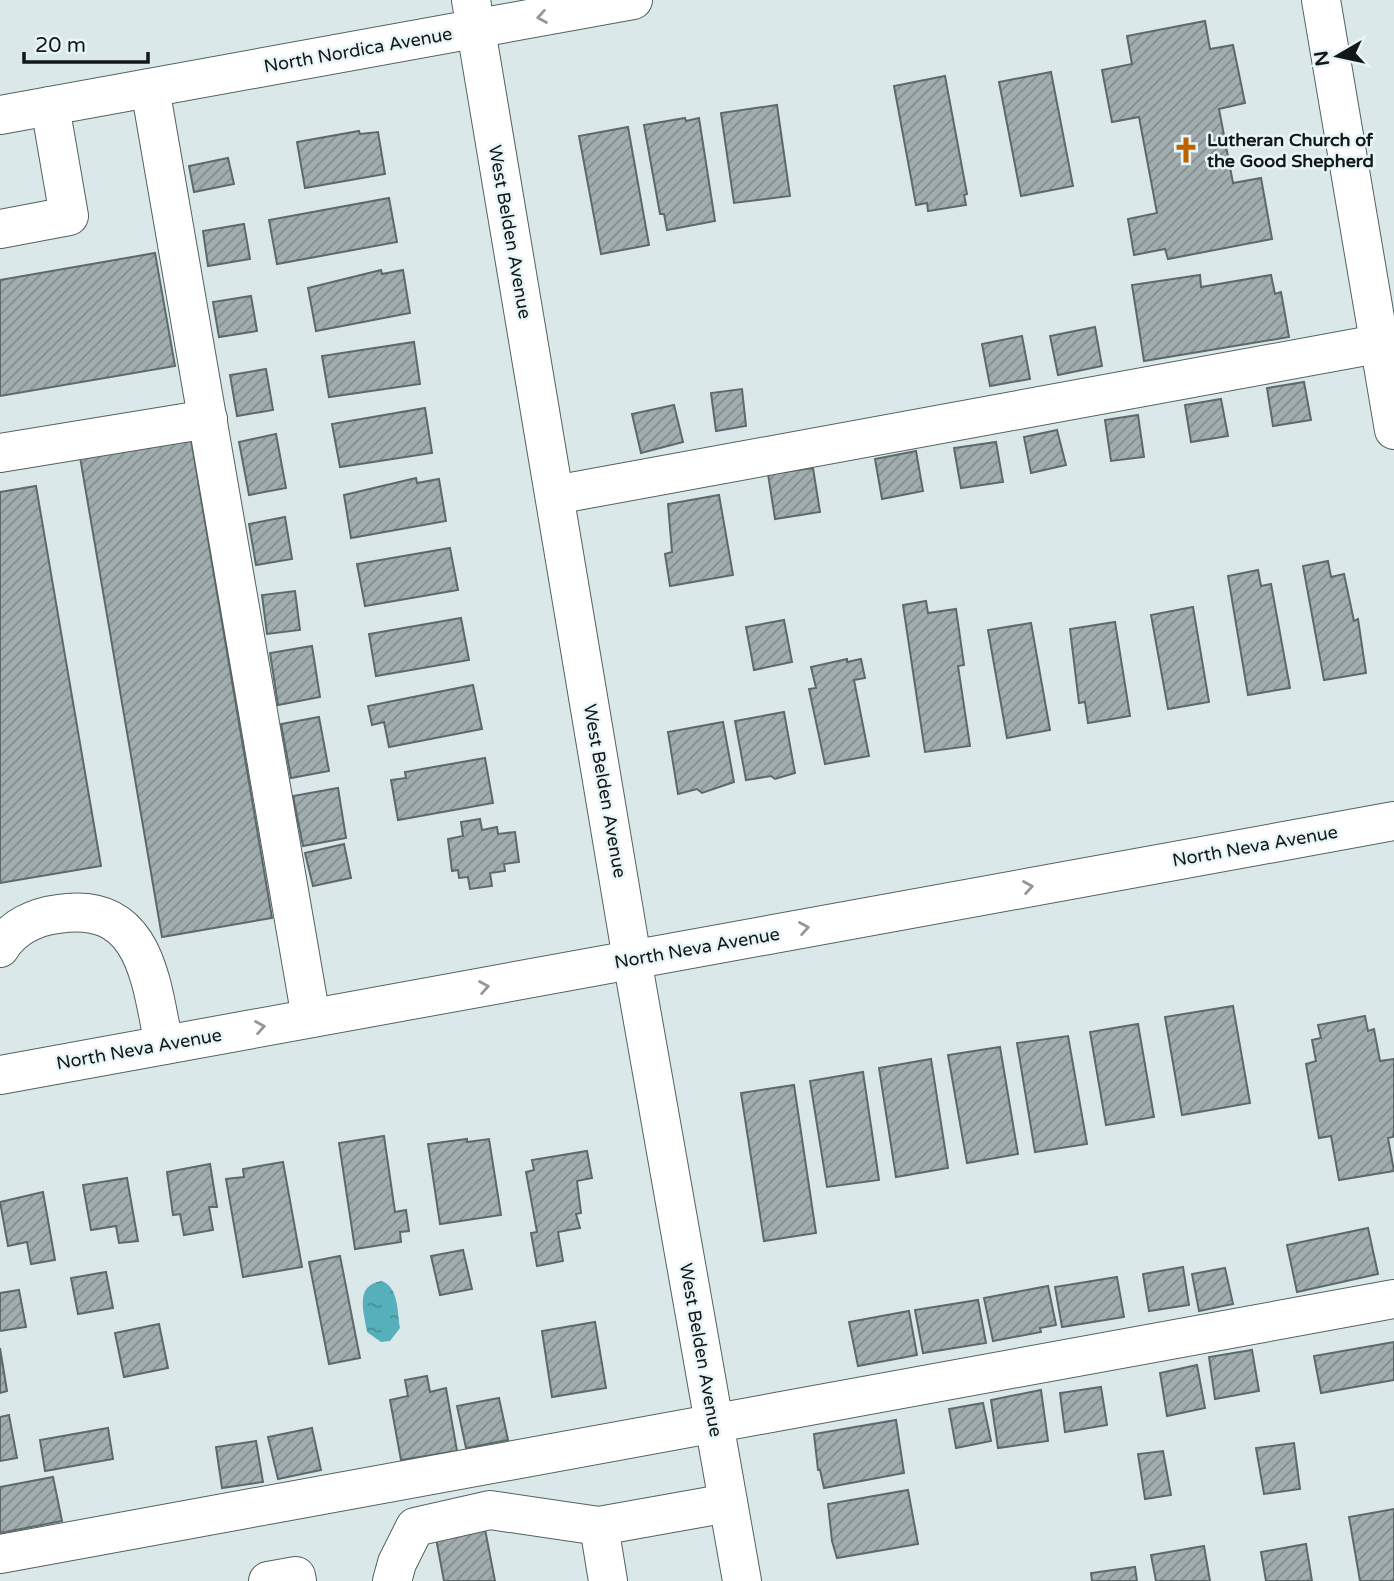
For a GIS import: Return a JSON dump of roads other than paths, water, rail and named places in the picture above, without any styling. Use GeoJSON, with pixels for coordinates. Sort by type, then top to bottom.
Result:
{"type":"FeatureCollection","features":[{"type":"Feature","properties":{"kind":"street","name":"North Nordica Avenue"},"geometry":{"type":"LineString","coordinates":[[0,115],[150,88],[473,14],[633,0]]}},
{"type":"Feature","properties":{"kind":"street"},"geometry":{"type":"LineString","coordinates":[[1321,0],[1387,342],[1394,430]]}},
{"type":"Feature","properties":{"kind":"street","name":"West Belden Avenue"},"geometry":{"type":"LineString","coordinates":[[473,14],[632,959],[742,1581]]}},
{"type":"Feature","properties":{"kind":"street"},"geometry":{"type":"LineString","coordinates":[[150,88],[311,1018]]}},
{"type":"Feature","properties":{"kind":"street"},"geometry":{"type":"LineString","coordinates":[[0,229],[69,216],[50,106]]}},
{"type":"Feature","properties":{"kind":"street"},"geometry":{"type":"LineString","coordinates":[[555,495],[1387,342]]}},
{"type":"Feature","properties":{"kind":"street"},"geometry":{"type":"LineString","coordinates":[[0,453],[208,419]]}},
{"type":"Feature","properties":{"kind":"street","name":"North Neva Avenue"},"geometry":{"type":"LineString","coordinates":[[0,1075],[1394,821]]}},
{"type":"Feature","properties":{"kind":"street"},"geometry":{"type":"LineString","coordinates":[[0,948],[19,928],[41,916],[82,913],[116,921],[141,951],[151,982],[164,1045]]}},
{"type":"Feature","properties":{"kind":"street"},"geometry":{"type":"LineString","coordinates":[[0,1554],[1394,1300]]}},
{"type":"Feature","properties":{"kind":"street"},"geometry":{"type":"LineString","coordinates":[[392,1581],[397,1563],[415,1527],[490,1510],[599,1526],[728,1503]]}},
{"type":"Feature","properties":{"kind":"street"},"geometry":{"type":"LineString","coordinates":[[599,1526],[608,1581]]}},
{"type":"Feature","properties":{"kind":"street"},"geometry":{"type":"LineString","coordinates":[[268,1581],[296,1576],[297,1581]]}},
{"type":"Feature","properties":{"kind":"water"},"geometry":{"type":"Polygon","coordinates":[[[382,1281],[388,1284],[394,1294],[400,1328],[390,1341],[381,1342],[367,1332],[363,1300],[367,1288],[382,1281]]]}},
{"type":"Feature","properties":{"kind":"place","name":"Lutheran Church of the Good Shepherd"},"geometry":{"type":"Point","coordinates":[1186,150]}}]}
